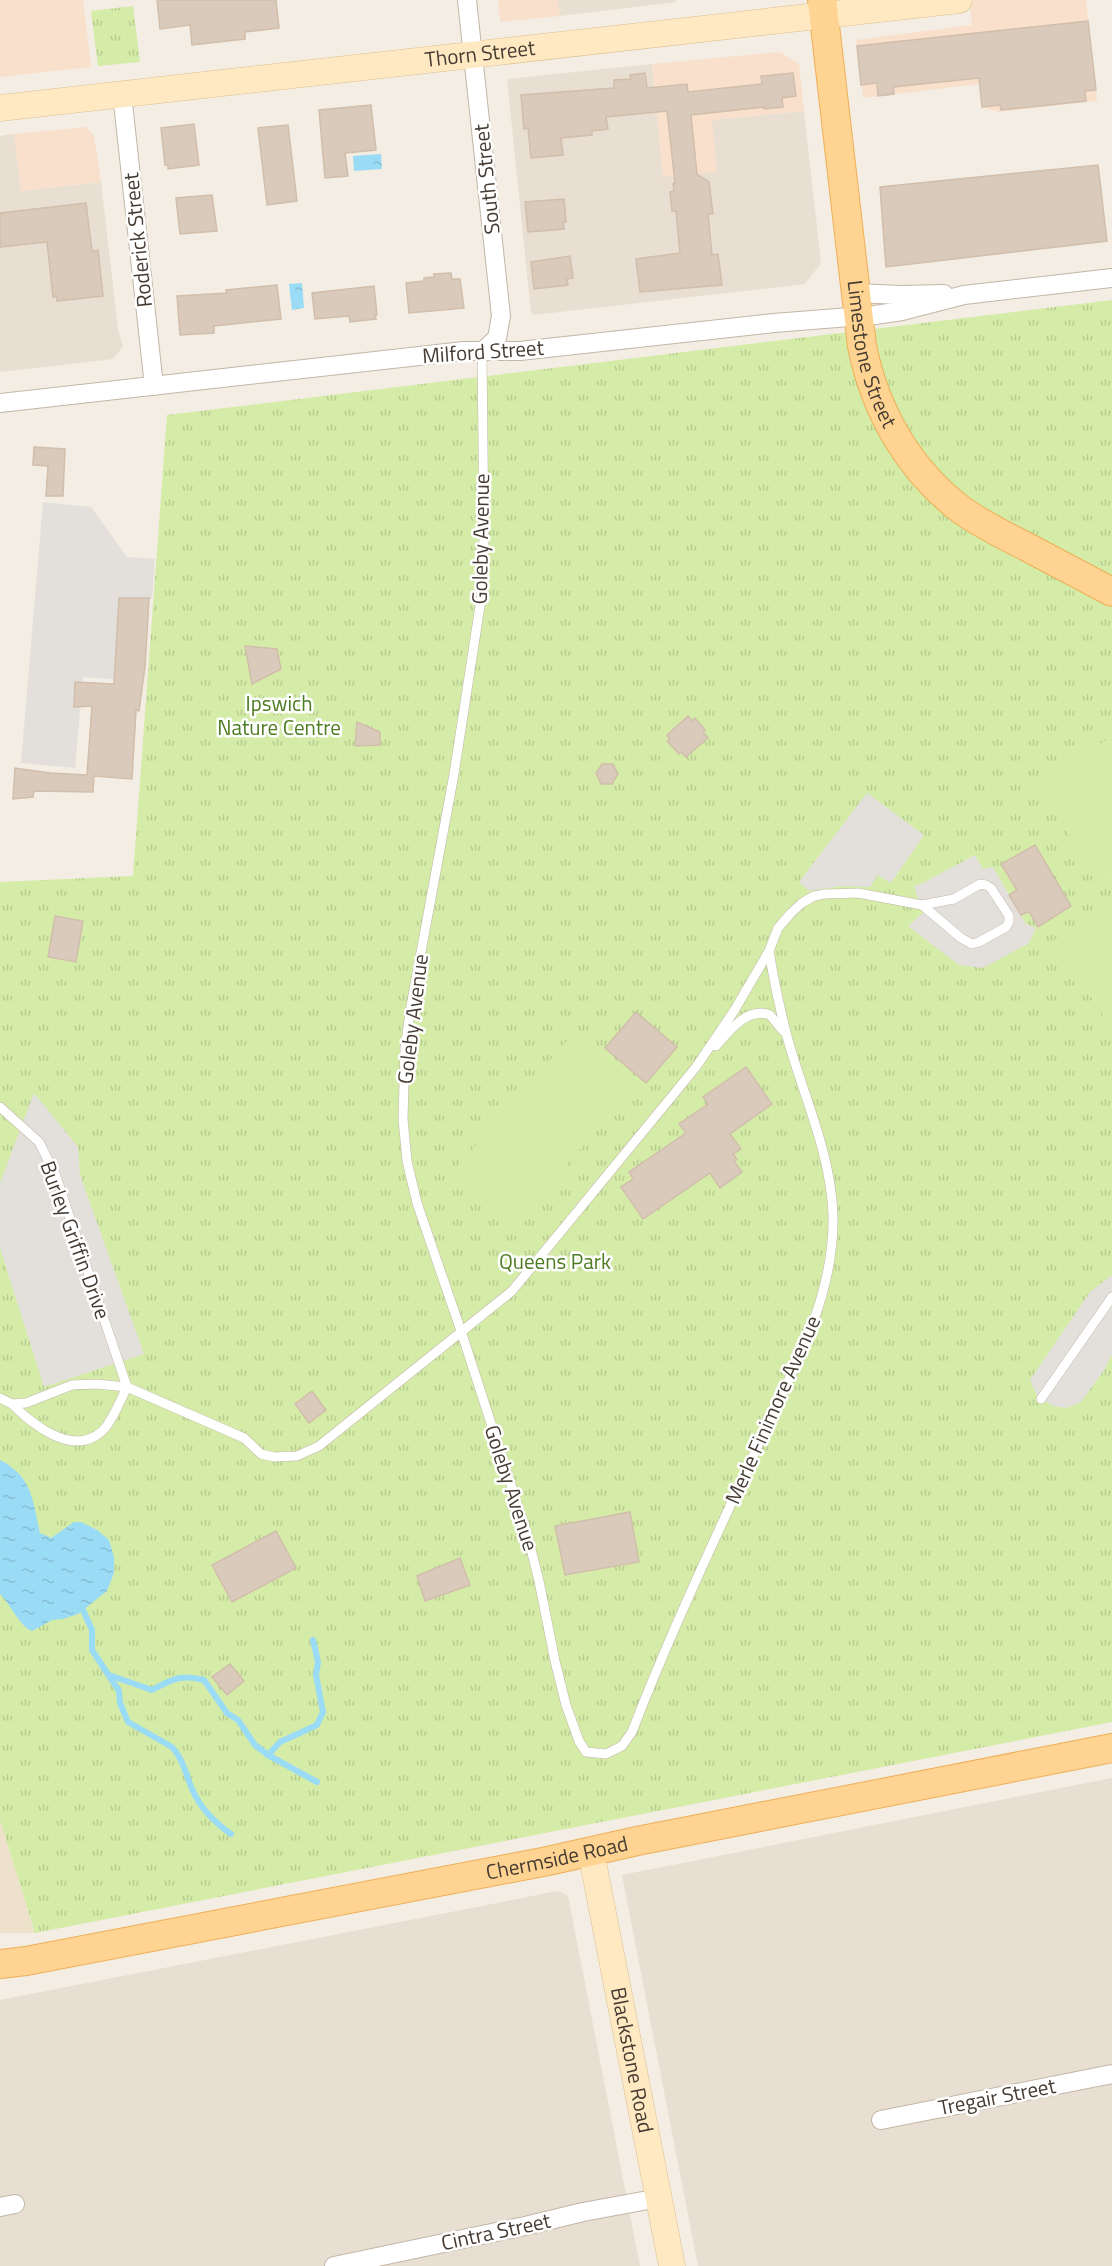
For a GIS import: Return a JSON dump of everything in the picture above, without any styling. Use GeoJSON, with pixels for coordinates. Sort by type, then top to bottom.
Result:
{"type":"FeatureCollection","features":[{"type":"Feature","properties":{"kind":"main road","name":"Thorn Street"},"geometry":{"type":"LineString","coordinates":[[0,108],[473,55],[823,7],[959,0]]}},
{"type":"Feature","properties":{"kind":"main road","name":"Limestone Street"},"geometry":{"type":"LineString","coordinates":[[823,7],[857,305],[866,366],[879,403],[898,439],[922,473],[949,499],[984,525],[1112,592]]}},
{"type":"Feature","properties":{"kind":"main road","name":"Chermside Road"},"geometry":{"type":"LineString","coordinates":[[0,1964],[33,1960],[591,1852],[1112,1748]]}},
{"type":"Feature","properties":{"kind":"main road","name":"Blackstone Road"},"geometry":{"type":"LineString","coordinates":[[591,1852],[672,2266]]}},
{"type":"Feature","properties":{"kind":"street","name":"South Street"},"geometry":{"type":"LineString","coordinates":[[467,0],[501,316],[496,338],[482,352]]}},
{"type":"Feature","properties":{"kind":"street","name":"Roderick Street"},"geometry":{"type":"LineString","coordinates":[[122,94],[154,386]]}},
{"type":"Feature","properties":{"kind":"street","name":"Milford Street"},"geometry":{"type":"LineString","coordinates":[[0,403],[464,351],[520,351],[774,323],[857,305],[902,312],[964,295],[1112,278]]}},
{"type":"Feature","properties":{"kind":"street"},"geometry":{"type":"LineString","coordinates":[[0,1979],[18,1971],[33,1960]]}},
{"type":"Feature","properties":{"kind":"street","name":"Tregair Street"},"geometry":{"type":"LineString","coordinates":[[881,2120],[1112,2074]]}},
{"type":"Feature","properties":{"kind":"street","name":"Cintra Street"},"geometry":{"type":"LineString","coordinates":[[334,2266],[583,2212],[659,2199]]}},
{"type":"Feature","properties":{"kind":"lane","name":"Goleby Avenue"},"geometry":{"type":"LineString","coordinates":[[482,352],[484,548],[480,616],[454,774],[411,1006],[403,1082],[407,1161],[424,1226],[528,1537],[555,1661],[573,1728],[586,1752],[606,1754]]}},
{"type":"Feature","properties":{"kind":"lane"},"geometry":{"type":"LineString","coordinates":[[769,951],[778,928],[791,913],[814,896],[825,894],[858,893],[922,905],[954,898],[980,884],[991,888],[1008,916],[1009,922],[1006,927],[972,944],[961,938],[922,905]]}},
{"type":"Feature","properties":{"kind":"lane","name":"Merle Finimore Avenue"},"geometry":{"type":"LineString","coordinates":[[696,1068],[734,1011],[769,951]]}},
{"type":"Feature","properties":{"kind":"lane","name":"Merle Finimore Avenue"},"geometry":{"type":"LineString","coordinates":[[606,1754],[622,1746],[632,1732],[658,1664],[809,1333],[821,1300],[829,1267],[832,1242],[830,1184],[822,1149],[788,1040],[769,951]]}},
{"type":"Feature","properties":{"kind":"lane","name":"Merle Finimore Avenue"},"geometry":{"type":"LineString","coordinates":[[12,1404],[27,1403],[72,1385],[96,1384],[127,1387],[244,1438],[261,1454],[274,1457],[297,1456],[319,1446],[512,1291],[696,1068],[742,1020],[755,1013],[770,1015],[788,1040]]}},
{"type":"Feature","properties":{"kind":"lane","name":"Burley Griffin Drive"},"geometry":{"type":"LineString","coordinates":[[0,1107],[39,1142],[55,1174],[127,1387]]}},
{"type":"Feature","properties":{"kind":"lane"},"geometry":{"type":"LineString","coordinates":[[1041,1399],[1112,1297]]}},
{"type":"Feature","properties":{"kind":"lane"},"geometry":{"type":"LineString","coordinates":[[0,1398],[12,1404],[30,1422],[47,1434],[72,1440],[87,1440],[102,1432],[127,1387]]}},
{"type":"Feature","properties":{"kind":"shaded area"},"geometry":{"type":"Polygon","coordinates":[[[0,0],[83,0],[91,67],[0,77],[0,0]]]}},
{"type":"Feature","properties":{"kind":"shaded area"},"geometry":{"type":"Polygon","coordinates":[[[498,0],[557,0],[560,16],[500,22],[498,0]]]}},
{"type":"Feature","properties":{"kind":"shaded area"},"geometry":{"type":"Polygon","coordinates":[[[557,0],[675,0],[676,2],[560,16],[557,0]]]}},
{"type":"Feature","properties":{"kind":"shaded area"},"geometry":{"type":"Polygon","coordinates":[[[969,0],[1086,0],[1097,101],[999,112],[982,107],[979,84],[863,98],[856,40],[972,25],[969,0]]]}},
{"type":"Feature","properties":{"kind":"shaded area"},"geometry":{"type":"Polygon","coordinates":[[[780,52],[799,64],[804,111],[712,120],[717,172],[663,177],[652,64],[780,52]]]}},
{"type":"Feature","properties":{"kind":"shaded area"},"geometry":{"type":"Polygon","coordinates":[[[652,64],[663,176],[712,120],[804,111],[821,263],[805,284],[533,315],[507,79],[652,64]]]}},
{"type":"Feature","properties":{"kind":"shaded area"},"geometry":{"type":"Polygon","coordinates":[[[86,127],[94,135],[101,182],[21,191],[14,134],[86,127]]]}},
{"type":"Feature","properties":{"kind":"shaded area"},"geometry":{"type":"Polygon","coordinates":[[[14,134],[21,191],[101,182],[118,330],[123,346],[113,359],[0,372],[0,136],[14,134]]]}},
{"type":"Feature","properties":{"kind":"shaded area"},"geometry":{"type":"Polygon","coordinates":[[[43,502],[91,507],[127,557],[155,559],[152,599],[127,598],[121,680],[83,677],[75,768],[21,763],[43,502]]]}},
{"type":"Feature","properties":{"kind":"shaded area"},"geometry":{"type":"Polygon","coordinates":[[[867,793],[924,835],[891,883],[878,875],[870,887],[841,886],[809,891],[799,882],[867,793]]]}},
{"type":"Feature","properties":{"kind":"shaded area"},"geometry":{"type":"Polygon","coordinates":[[[975,855],[983,869],[993,867],[1026,924],[1036,928],[1029,943],[983,968],[959,965],[908,926],[923,913],[914,886],[975,855]]]}},
{"type":"Feature","properties":{"kind":"shaded area"},"geometry":{"type":"Polygon","coordinates":[[[34,1093],[78,1147],[80,1175],[144,1354],[44,1387],[0,1248],[0,1183],[34,1093]]]}},
{"type":"Feature","properties":{"kind":"shaded area"},"geometry":{"type":"Polygon","coordinates":[[[1112,1275],[1112,1354],[1105,1369],[1081,1402],[1066,1408],[1053,1406],[1037,1396],[1030,1380],[1090,1292],[1112,1275]]]}},
{"type":"Feature","properties":{"kind":"shaded area"},"geometry":{"type":"Polygon","coordinates":[[[1112,1778],[1112,2266],[698,2266],[622,1875],[1112,1778]]]}},
{"type":"Feature","properties":{"kind":"shaded area"},"geometry":{"type":"Polygon","coordinates":[[[0,1820],[35,1933],[0,1933],[0,1820]]]}},
{"type":"Feature","properties":{"kind":"shaded area"},"geometry":{"type":"Polygon","coordinates":[[[558,1891],[568,1896],[640,2266],[0,2266],[0,2000],[558,1891]]]}},
{"type":"Feature","properties":{"kind":"green space"},"geometry":{"type":"Polygon","coordinates":[[[133,6],[140,62],[98,66],[91,11],[133,6]]]}},
{"type":"Feature","properties":{"kind":"green space","name":"Queens Park"},"geometry":{"type":"Polygon","coordinates":[[[1112,300],[1112,737],[1038,784],[1100,882],[1112,874],[1112,903],[1055,939],[1112,1029],[1112,1722],[35,1933],[0,1820],[0,882],[133,876],[167,415],[1112,300]]]}},
{"type":"Feature","properties":{"kind":"green space"},"geometry":{"type":"Polygon","coordinates":[[[1112,737],[1112,874],[1099,882],[1037,784],[1112,737]]]}},
{"type":"Feature","properties":{"kind":"green space"},"geometry":{"type":"Polygon","coordinates":[[[1112,903],[1112,1029],[1055,939],[1112,903]]]}},
{"type":"Feature","properties":{"kind":"green space"},"geometry":{"type":"Polygon","coordinates":[[[577,1029],[638,1083],[517,1222],[456,1168],[577,1029]]]}},
{"type":"Feature","properties":{"kind":"water"},"geometry":{"type":"Polygon","coordinates":[[[381,154],[382,169],[354,171],[353,156],[381,154]]]}},
{"type":"Feature","properties":{"kind":"water"},"geometry":{"type":"Polygon","coordinates":[[[302,283],[304,308],[292,310],[289,284],[302,283]]]}},
{"type":"Feature","properties":{"kind":"water"},"geometry":{"type":"Polygon","coordinates":[[[0,1460],[11,1466],[25,1482],[33,1500],[40,1533],[51,1538],[74,1522],[81,1522],[97,1530],[109,1540],[114,1557],[114,1573],[107,1591],[78,1614],[52,1620],[32,1631],[23,1625],[0,1594],[0,1460]]]}},
{"type":"Feature","properties":{"kind":"building"},"geometry":{"type":"Polygon","coordinates":[[[157,0],[276,0],[279,28],[245,32],[245,39],[192,45],[190,25],[160,29],[157,0]]]}},
{"type":"Feature","properties":{"kind":"building"},"geometry":{"type":"Polygon","coordinates":[[[1088,21],[1096,90],[1085,91],[1086,101],[1001,110],[1000,105],[982,107],[979,78],[893,87],[894,94],[878,96],[877,83],[861,85],[857,46],[1088,21]]]}},
{"type":"Feature","properties":{"kind":"building"},"geometry":{"type":"Polygon","coordinates":[[[645,73],[647,88],[687,84],[688,92],[762,84],[761,76],[793,73],[796,96],[782,98],[783,107],[691,115],[697,174],[709,182],[713,214],[708,214],[712,255],[718,254],[722,285],[640,292],[636,259],[680,253],[676,211],[672,211],[670,192],[674,191],[673,184],[675,183],[667,111],[606,117],[608,129],[592,131],[592,135],[561,138],[563,155],[531,158],[528,128],[524,129],[521,95],[614,88],[614,80],[631,79],[630,75],[645,73]]]}},
{"type":"Feature","properties":{"kind":"building"},"geometry":{"type":"Polygon","coordinates":[[[371,105],[376,150],[345,153],[348,176],[325,178],[319,110],[371,105]]]}},
{"type":"Feature","properties":{"kind":"building"},"geometry":{"type":"Polygon","coordinates":[[[194,124],[199,165],[168,169],[168,165],[165,165],[161,128],[194,124]]]}},
{"type":"Feature","properties":{"kind":"building"},"geometry":{"type":"Polygon","coordinates":[[[288,125],[297,201],[267,205],[258,128],[288,125]]]}},
{"type":"Feature","properties":{"kind":"building"},"geometry":{"type":"Polygon","coordinates":[[[1098,165],[1107,241],[886,267],[880,187],[1098,165]]]}},
{"type":"Feature","properties":{"kind":"building"},"geometry":{"type":"Polygon","coordinates":[[[212,195],[217,231],[180,234],[176,198],[212,195]]]}},
{"type":"Feature","properties":{"kind":"building"},"geometry":{"type":"Polygon","coordinates":[[[564,199],[566,222],[563,222],[564,229],[528,232],[525,202],[564,199]]]}},
{"type":"Feature","properties":{"kind":"building"},"geometry":{"type":"Polygon","coordinates":[[[86,203],[92,251],[98,250],[103,296],[57,301],[57,296],[53,297],[47,242],[0,247],[0,213],[86,203]]]}},
{"type":"Feature","properties":{"kind":"building"},"geometry":{"type":"Polygon","coordinates":[[[570,256],[573,278],[567,279],[568,285],[534,289],[531,262],[570,256]]]}},
{"type":"Feature","properties":{"kind":"building"},"geometry":{"type":"Polygon","coordinates":[[[451,273],[452,279],[460,279],[464,308],[409,313],[406,283],[424,281],[424,278],[434,277],[434,274],[451,273]]]}},
{"type":"Feature","properties":{"kind":"building"},"geometry":{"type":"Polygon","coordinates":[[[277,285],[281,319],[214,326],[214,333],[180,335],[177,296],[227,293],[226,290],[277,285]]]}},
{"type":"Feature","properties":{"kind":"building"},"geometry":{"type":"Polygon","coordinates":[[[374,286],[376,319],[350,322],[349,316],[315,319],[312,293],[374,286]]]}},
{"type":"Feature","properties":{"kind":"building"},"geometry":{"type":"Polygon","coordinates":[[[34,447],[65,449],[63,496],[46,496],[48,466],[33,465],[34,447]]]}},
{"type":"Feature","properties":{"kind":"building"},"geometry":{"type":"Polygon","coordinates":[[[119,598],[149,598],[145,667],[139,711],[136,710],[132,779],[94,776],[93,792],[34,791],[33,797],[13,799],[15,768],[87,775],[92,706],[74,707],[75,682],[114,684],[119,598]]]}},
{"type":"Feature","properties":{"kind":"building"},"geometry":{"type":"Polygon","coordinates":[[[245,646],[277,649],[281,669],[252,684],[245,646]]]}},
{"type":"Feature","properties":{"kind":"building"},"geometry":{"type":"Polygon","coordinates":[[[688,716],[692,721],[695,718],[705,730],[703,732],[708,738],[686,757],[681,752],[679,754],[667,741],[670,739],[667,735],[688,716]]]}},
{"type":"Feature","properties":{"kind":"building"},"geometry":{"type":"Polygon","coordinates":[[[357,722],[380,732],[380,745],[355,746],[357,722]]]}},
{"type":"Feature","properties":{"kind":"building"},"geometry":{"type":"Polygon","coordinates":[[[602,764],[613,764],[618,774],[612,784],[601,784],[596,773],[602,764]]]}},
{"type":"Feature","properties":{"kind":"building"},"geometry":{"type":"Polygon","coordinates":[[[1035,845],[1071,906],[1038,927],[1030,913],[1021,915],[1009,895],[1017,890],[1001,864],[1035,845]]]}},
{"type":"Feature","properties":{"kind":"building"},"geometry":{"type":"Polygon","coordinates":[[[55,916],[83,921],[76,962],[48,957],[55,916]]]}},
{"type":"Feature","properties":{"kind":"building"},"geometry":{"type":"Polygon","coordinates":[[[636,1012],[677,1047],[646,1083],[605,1048],[636,1012]]]}},
{"type":"Feature","properties":{"kind":"building"},"geometry":{"type":"Polygon","coordinates":[[[746,1067],[772,1104],[730,1134],[741,1149],[733,1154],[737,1159],[734,1161],[742,1172],[720,1188],[710,1173],[643,1219],[621,1187],[633,1179],[629,1172],[686,1133],[679,1124],[708,1104],[703,1097],[746,1067]]]}},
{"type":"Feature","properties":{"kind":"building"},"geometry":{"type":"Polygon","coordinates":[[[312,1391],[326,1410],[309,1423],[295,1404],[312,1391]]]}},
{"type":"Feature","properties":{"kind":"building"},"geometry":{"type":"Polygon","coordinates":[[[630,1512],[639,1562],[565,1575],[555,1526],[630,1512]]]}},
{"type":"Feature","properties":{"kind":"building"},"geometry":{"type":"Polygon","coordinates":[[[276,1531],[296,1568],[232,1602],[212,1565],[276,1531]]]}},
{"type":"Feature","properties":{"kind":"building"},"geometry":{"type":"Polygon","coordinates":[[[460,1558],[470,1585],[425,1601],[417,1576],[460,1558]]]}},
{"type":"Feature","properties":{"kind":"building"},"geometry":{"type":"Polygon","coordinates":[[[230,1664],[244,1681],[227,1695],[212,1677],[230,1664]]]}},
{"type":"Feature","properties":{"kind":"waterway"},"geometry":{"type":"LineString","coordinates":[[83,1610],[92,1630],[92,1650],[119,1691],[120,1703],[128,1722],[172,1747],[182,1763],[200,1804],[231,1834]]}},
{"type":"Feature","properties":{"kind":"waterway"},"geometry":{"type":"LineString","coordinates":[[268,1755],[280,1742],[317,1725],[323,1712],[316,1675],[318,1662],[313,1640]]}},
{"type":"Feature","properties":{"kind":"waterway"},"geometry":{"type":"LineString","coordinates":[[109,1675],[152,1690],[177,1679],[189,1677],[204,1680],[227,1713],[238,1720],[255,1745],[268,1755],[317,1782]]}},
{"type":"Feature","properties":{"kind":"park label","name":"Ipswich Nature Centre"},"geometry":{"type":"Point","coordinates":[279,716]}}]}
